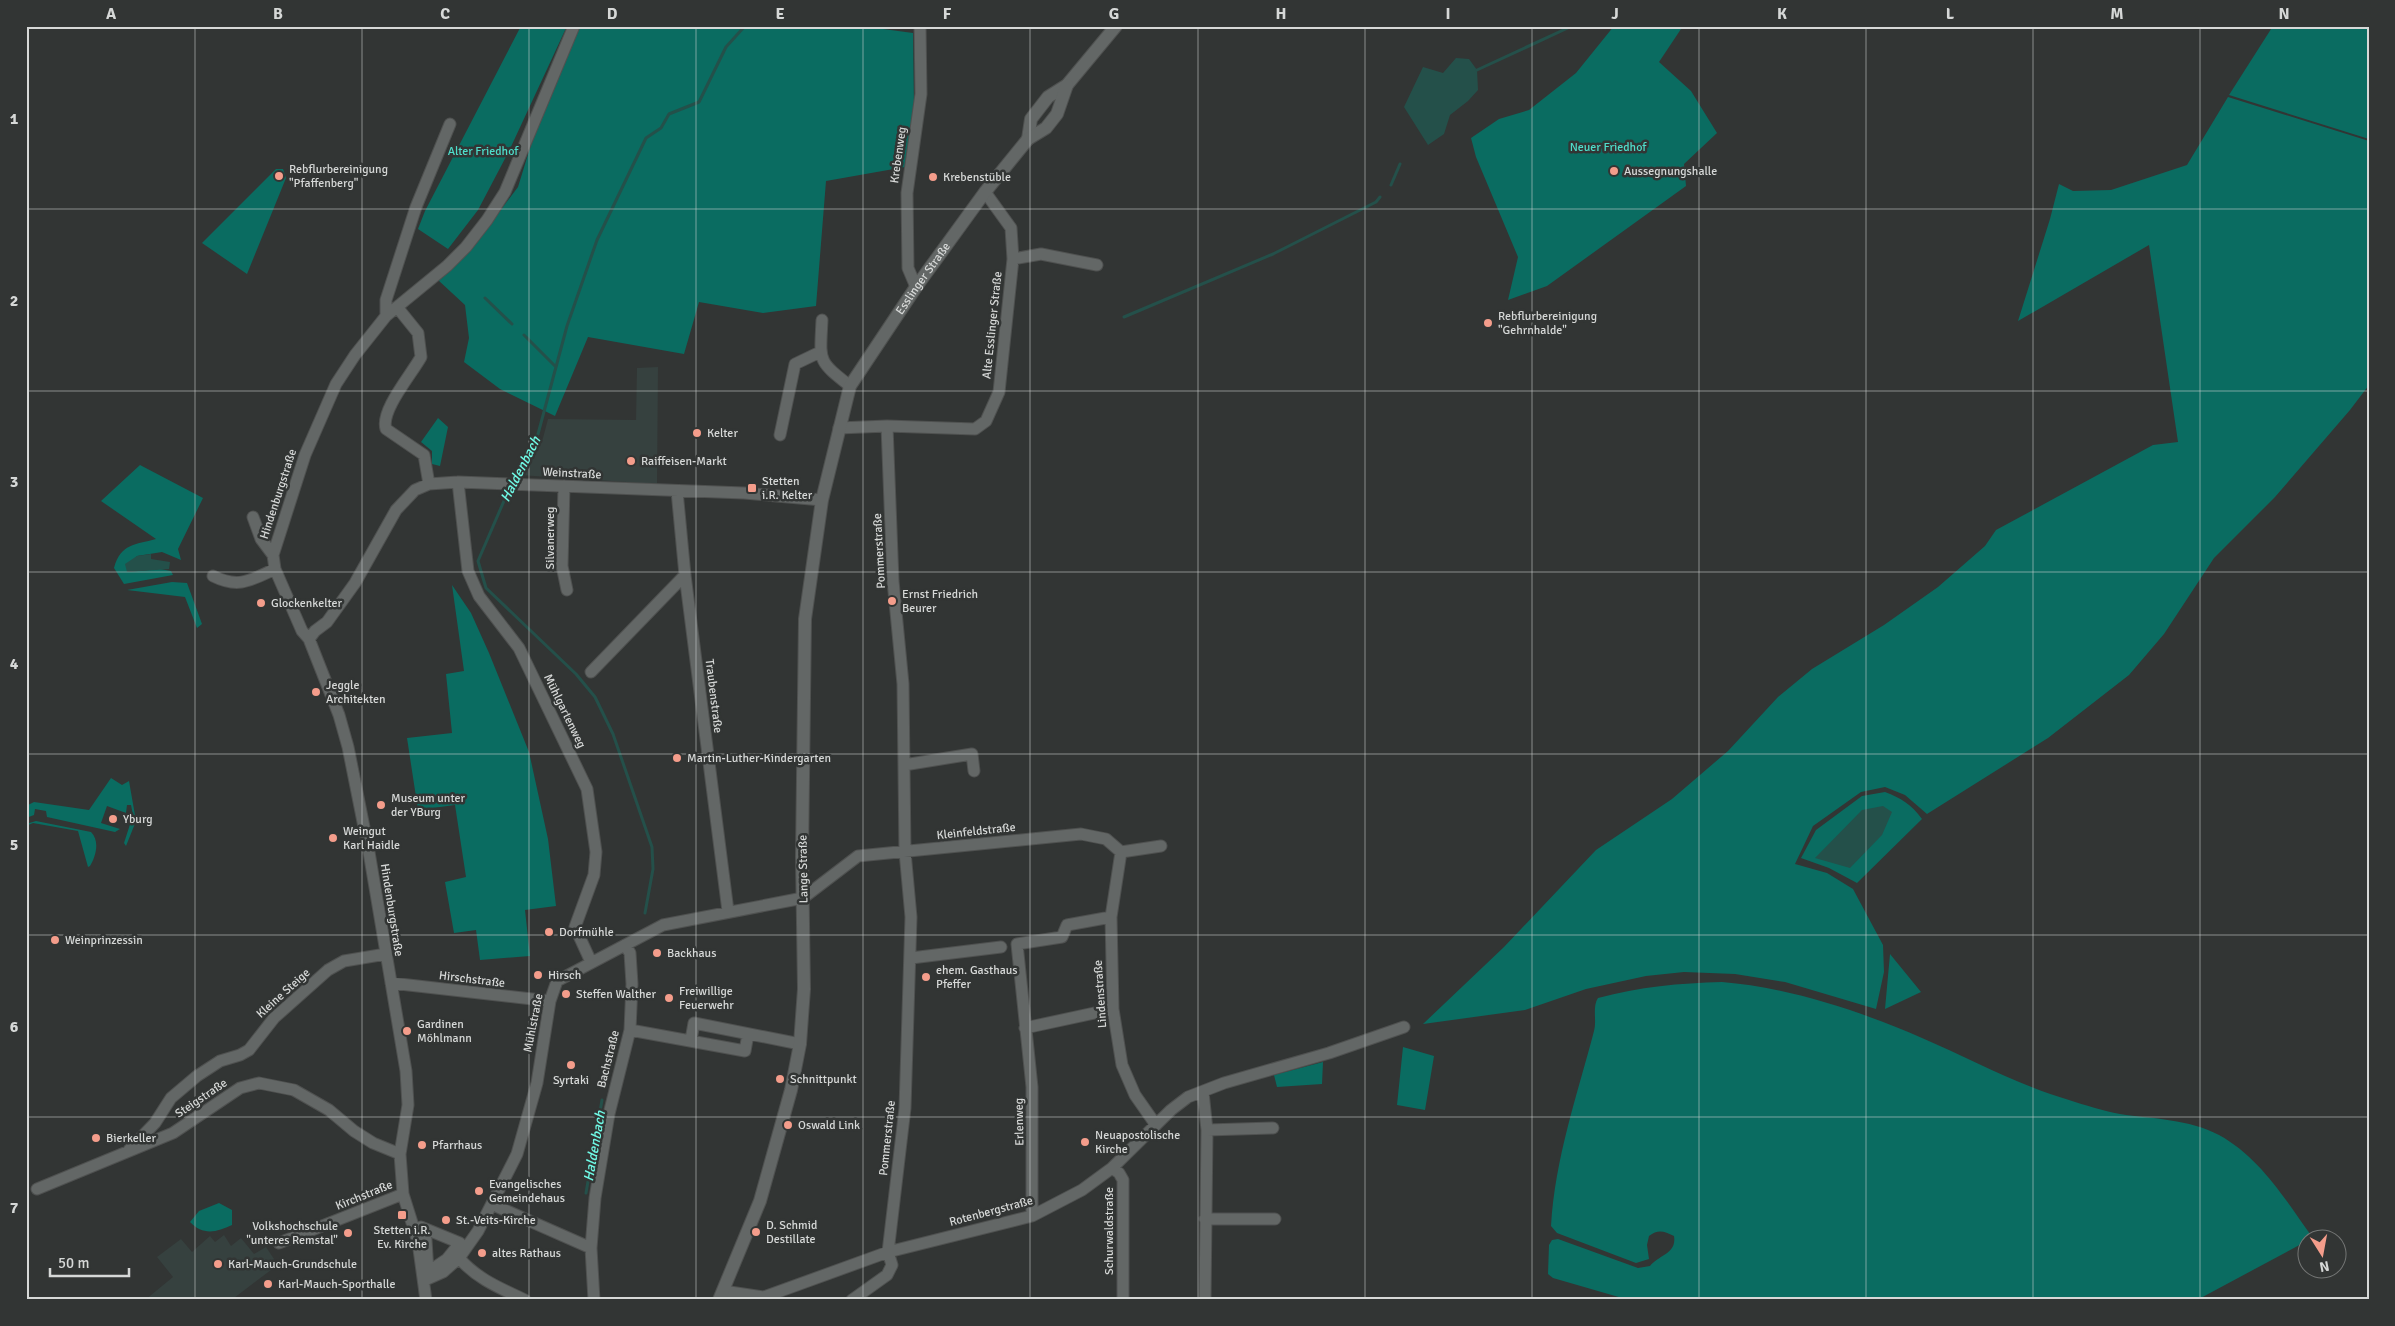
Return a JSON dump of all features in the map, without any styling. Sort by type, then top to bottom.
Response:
[{"type":"main road","name":"Esslinger Straße","points":[[1028,139],[1031,119],[1048,97],[1069,83],[1116,26]]},
{"type":"main road","name":"Esslinger Straße","points":[[839,428],[850,386],[916,287],[986,192],[1028,139],[1046,128],[1057,114],[1069,83]]},
{"type":"main road","name":"Lange Straße","points":[[721,1296],[760,1201],[791,1090],[800,1044],[804,989],[802,857],[805,619],[822,500],[839,428]]},
{"type":"street","name":"Hindenburgstraße","points":[[400,1154],[408,1105],[406,1071],[369,852],[348,747],[338,714],[309,639],[302,631],[275,569],[273,555],[305,456],[336,384],[355,355],[386,316],[466,247],[487,220],[504,192],[574,26]]},
{"type":"street","name":"Krebenweg","points":[[916,287],[908,268],[907,193],[922,94],[920,26]]},
{"type":"street","points":[[386,316],[386,300],[416,207],[450,124]]},
{"type":"street","name":"Alte Esslinger Straße","points":[[839,428],[887,426],[975,429],[986,421],[999,392],[1013,260],[1011,228],[986,192]]},
{"type":"street","name":"Alte Esslinger Straße","points":[[1013,260],[1041,254],[1097,265]]},
{"type":"street","points":[[309,639],[314,631],[327,622],[354,583],[396,510],[415,490],[428,484],[424,455],[386,429],[384,424],[388,408],[421,358],[418,333],[396,307]]},
{"type":"street","points":[[822,320],[820,352],[825,366],[850,386]]},
{"type":"street","points":[[780,435],[795,364],[820,352]]},
{"type":"street","name":"Pommerstraße","points":[[852,1300],[887,1275],[892,1265],[888,1252],[905,1108],[911,917],[905,852],[903,684],[893,581],[887,426]]},
{"type":"street","name":"Weinstraße","points":[[428,484],[458,482],[676,492],[744,493],[822,500]]},
{"type":"street","name":"Mühlgartenweg","points":[[458,482],[468,571],[479,596],[519,648],[587,789],[596,852],[594,875],[576,927],[591,962]]},
{"type":"street","name":"Silvanerweg","points":[[564,486],[562,566],[566,590]]},
{"type":"street","name":"Traubenstraße","points":[[676,492],[728,911]]},
{"type":"street","points":[[253,517],[261,539],[273,555]]},
{"type":"street","points":[[213,576],[225,582],[242,584],[275,569]]},
{"type":"street","points":[[591,672],[685,575]]},
{"type":"street","points":[[904,765],[972,754],[974,771]]},
{"type":"street","name":"Kleinfeldstraße","points":[[803,898],[858,856],[1081,834],[1106,839],[1121,852]]},
{"type":"street","points":[[1121,852],[1161,846]]},
{"type":"street","name":"Lindenstraße","points":[[1121,852],[1110,917],[1113,1009],[1122,1065],[1135,1095],[1156,1125]]},
{"type":"street","name":"Mühlstraße","points":[[425,1280],[443,1272],[459,1258],[495,1206],[517,1154],[524,1132],[537,1083],[550,1001],[557,981],[662,924],[803,898]]},
{"type":"street","name":"Erlenweg","points":[[1032,1216],[1032,1086],[1017,944],[1062,936],[1067,925],[1110,917]]},
{"type":"street","name":"Bachstraße","points":[[594,1300],[591,1248],[595,1198],[609,1114],[630,1030],[632,984],[630,953],[625,945]]},
{"type":"street","points":[[911,958],[1000,947]]},
{"type":"street","name":"Kleine Steige","points":[[126,1154],[155,1122],[171,1098],[197,1076],[220,1061],[249,1050],[274,1018],[328,970],[344,961],[386,954]]},
{"type":"street","name":"Hirschstraße","points":[[390,983],[550,1001]]},
{"type":"street","points":[[1025,1028],[1113,1009]]},
{"type":"street","points":[[691,1040],[694,1023],[800,1044]]},
{"type":"street","name":"Rotenbergstraße","points":[[721,1296],[764,1297],[888,1252],[1032,1216],[1082,1190],[1112,1168],[1182,1101],[1224,1083],[1330,1053],[1404,1028]]},
{"type":"street","points":[[630,1030],[745,1051],[748,1034]]},
{"type":"street","name":"Steigstraße","points":[[38,1189],[173,1134],[240,1088],[259,1083],[294,1090],[329,1110],[354,1131],[374,1143],[400,1154]]},
{"type":"street","points":[[1203,1092],[1207,1130],[1204,1219],[1205,1300]]},
{"type":"street","points":[[1207,1130],[1273,1128]]},
{"type":"street","name":"Kirchstraße","points":[[400,1154],[403,1194],[418,1242],[425,1280],[426,1300]]},
{"type":"street","name":"Schurwaldstraße","points":[[1112,1168],[1119,1173],[1123,1180],[1124,1190],[1122,1218],[1123,1300]]},
{"type":"street","name":"Kirchstraße","points":[[279,1243],[403,1194]]},
{"type":"street","points":[[495,1206],[591,1248]]},
{"type":"street","points":[[1204,1219],[1275,1219]]},
{"type":"street","points":[[459,1258],[470,1270],[488,1283],[525,1300]]},
{"type":"shaded area","points":[[1456,58],[1469,59],[1477,70],[1478,90],[1468,101],[1450,115],[1444,134],[1428,145],[1404,107],[1423,67],[1443,73]]},
{"type":"shaded area","points":[[658,367],[657,484],[519,475],[543,438],[548,419],[636,420],[637,368]]},
{"type":"shaded area","points":[[151,554],[151,559],[170,562],[169,569],[127,572],[125,564],[137,556]]},
{"type":"shaded area","points":[[1883,806],[1892,812],[1882,835],[1850,868],[1815,858],[1862,810]]},
{"type":"shaded area","name":"Karl-Mauch-Grundschule","points":[[224,1235],[231,1246],[241,1238],[254,1254],[266,1247],[274,1259],[271,1270],[234,1298],[235,1300],[145,1300],[173,1277],[157,1257],[181,1239],[192,1252],[210,1236],[215,1242]]},
{"type":"green space","name":"Alter Friedhof","points":[[521,26],[567,26],[509,151],[478,210],[448,249],[418,229],[425,211]]},
{"type":"green space","points":[[579,26],[861,26],[913,33],[914,108],[905,167],[826,181],[816,306],[763,313],[699,302],[684,354],[588,337],[555,416],[500,389],[464,362],[469,338],[465,305],[438,280],[475,244],[518,187],[538,122]]},
{"type":"green space","name":"Neuer Friedhof","points":[[1614,26],[1683,26],[1659,62],[1691,91],[1717,133],[1684,164],[1686,186],[1547,286],[1508,300],[1518,257],[1476,157],[1471,138],[1499,119],[1529,110],[1576,73]]},
{"type":"green space","points":[[2273,26],[2369,26],[2369,139],[2229,95]]},
{"type":"green space","points":[[2228,97],[2369,141],[2369,385],[2350,410],[2275,497],[2214,558],[2164,634],[2129,675],[2048,738],[1927,814],[1905,795],[1885,787],[1861,792],[1813,826],[1795,864],[1827,873],[1853,889],[1883,945],[1884,972],[1876,1009],[1785,982],[1735,974],[1684,972],[1646,976],[1586,989],[1525,1010],[1423,1024],[1504,947],[1596,850],[1672,799],[1728,751],[1778,697],[1812,669],[1884,625],[1938,587],[1985,546],[1996,530],[2153,445],[2178,442],[2149,245],[2018,321],[2059,184],[2073,191],[2111,190],[2187,165]]},
{"type":"green space","points":[[276,169],[283,169],[286,178],[247,274],[202,243]]},
{"type":"green space","points":[[438,418],[448,427],[440,466],[432,464],[432,451],[421,442]]},
{"type":"green space","points":[[140,465],[203,498],[178,549],[181,560],[162,552],[137,556],[127,572],[160,569],[171,571],[173,575],[124,584],[114,568],[121,554],[130,546],[156,539],[101,501]]},
{"type":"green space","points":[[172,582],[187,583],[202,624],[197,628],[185,597],[127,590]]},
{"type":"green space","points":[[452,585],[471,613],[529,752],[548,839],[556,906],[525,910],[530,956],[480,960],[476,930],[454,933],[445,882],[466,877],[455,805],[418,810],[407,738],[452,733],[446,674],[464,671]]},
{"type":"green space","points":[[111,778],[122,785],[129,781],[136,821],[126,846],[124,843],[133,815],[131,805],[127,805],[126,813],[107,806],[101,823],[120,829],[115,832],[47,817],[46,811],[35,809],[34,815],[26,818],[26,806],[34,802],[89,810]]},
{"type":"green space","points":[[1885,792],[1905,802],[1922,819],[1857,883],[1829,868],[1801,858],[1816,830],[1862,796]]},
{"type":"green space","points":[[36,821],[91,832],[94,836],[96,849],[90,866],[88,867],[78,831],[33,823],[26,826],[26,824]]},
{"type":"green space","points":[[1890,954],[1921,992],[1885,1009]]},
{"type":"green space","points":[[1722,982],[1747,985],[1824,1002],[1899,1028],[2050,1094],[2120,1114],[2183,1123],[2207,1130],[2219,1135],[2248,1156],[2272,1181],[2306,1228],[2298,1228],[2298,1246],[2197,1300],[1629,1300],[1553,1278],[1548,1274],[1549,1245],[1552,1240],[1558,1239],[1638,1268],[1650,1266],[1673,1247],[1674,1236],[1661,1232],[1652,1234],[1649,1236],[1647,1245],[1649,1259],[1636,1263],[1557,1233],[1551,1226],[1557,1176],[1574,1103],[1594,1031],[1595,1005],[1598,998],[1660,986]]},
{"type":"green space","points":[[1403,1047],[1434,1056],[1425,1110],[1397,1105]]},
{"type":"green space","points":[[1323,1062],[1322,1084],[1277,1087],[1274,1075]]},
{"type":"green space","points":[[219,1203],[232,1210],[232,1225],[216,1231],[205,1231],[190,1222],[199,1211]]},
{"type":"waterway","name":"Haldenbach","points":[[512,481],[538,434],[567,326],[597,240],[646,138],[661,128],[669,114],[699,102],[726,47],[745,26]]},
{"type":"waterway","points":[[1477,70],[1572,26]]},
{"type":"waterway","points":[[1391,185],[1400,164]]},
{"type":"waterway","points":[[1124,317],[1273,254],[1376,202],[1380,197]]},
{"type":"waterway","points":[[485,298],[512,324]]},
{"type":"waterway","points":[[524,335],[556,367]]},
{"type":"waterway","name":"Haldenbach","points":[[510,487],[478,561],[486,588],[576,674],[595,697],[613,734],[652,847],[653,869],[645,913]]},
{"type":"waterway","name":"Haldenbach","points":[[606,1083],[611,1051]]},
{"type":"waterway","name":"Haldenbach","points":[[586,1193],[602,1100]]},
{"type":"place","name":"Aussegnungshalle","points":[[1614,171]]},
{"type":"place","name":"Rebflurbereinigung \"Pfaffenberg\"","points":[[279,176]]},
{"type":"place","name":"Krebenstüble","points":[[933,177]]},
{"type":"place","name":"Rebflurbereinigung \"Gehrnhalde\"","points":[[1488,323]]},
{"type":"place","name":"Kelter","points":[[697,433]]},
{"type":"place","name":"Raiffeisen-Markt","points":[[631,461]]},
{"type":"place","name":"Stetten i.R. Kelter","points":[[752,488]]},
{"type":"place","name":"Ernst Friedrich Beurer","points":[[892,601]]},
{"type":"place","name":"Glockenkelter","points":[[261,603]]},
{"type":"place","name":"Jeggle Architekten","points":[[316,692]]},
{"type":"place","name":"Martin-Luther-Kindergarten","points":[[677,758]]},
{"type":"place","name":"Museum unter der YBurg","points":[[381,805]]},
{"type":"place","name":"Yburg","points":[[113,819]]},
{"type":"place","name":"Weingut Karl Haidle","points":[[333,838]]},
{"type":"place","name":"Dorfmühle","points":[[549,932]]},
{"type":"place","name":"Weinprinzessin","points":[[55,940]]},
{"type":"place","name":"Backhaus","points":[[657,953]]},
{"type":"place","name":"Hirsch","points":[[538,975]]},
{"type":"place","name":"ehem. Gasthaus Pfeffer","points":[[926,977]]},
{"type":"place","name":"Steffen Walther","points":[[566,994]]},
{"type":"place","name":"Freiwillige Feuerwehr","points":[[669,998]]},
{"type":"place","name":"Gardinen Möhlmann","points":[[407,1031]]},
{"type":"place","name":"Syrtaki","points":[[571,1065]]},
{"type":"place","name":"Schnittpunkt","points":[[780,1079]]},
{"type":"place","name":"Oswald Link","points":[[788,1125]]},
{"type":"place","name":"Bierkeller","points":[[96,1138]]},
{"type":"place","name":"Neuapostolische Kirche","points":[[1085,1142]]},
{"type":"place","name":"Pfarrhaus","points":[[422,1145]]},
{"type":"place","name":"Evangelisches Gemeindehaus","points":[[479,1191]]},
{"type":"place","name":"Stetten i.R. Ev. Kirche","points":[[402,1215]]},
{"type":"place","name":"St.-Veits-Kirche","points":[[446,1220]]},
{"type":"place","name":"D. Schmid Destillate","points":[[756,1232]]},
{"type":"place","name":"Volkshochschule \"unteres Remstal\"","points":[[348,1233]]},
{"type":"place","name":"altes Rathaus","points":[[482,1253]]},
{"type":"place","name":"Karl-Mauch-Grundschule","points":[[218,1264]]},
{"type":"place","name":"Karl-Mauch-Sporthalle","points":[[268,1284]]}]
